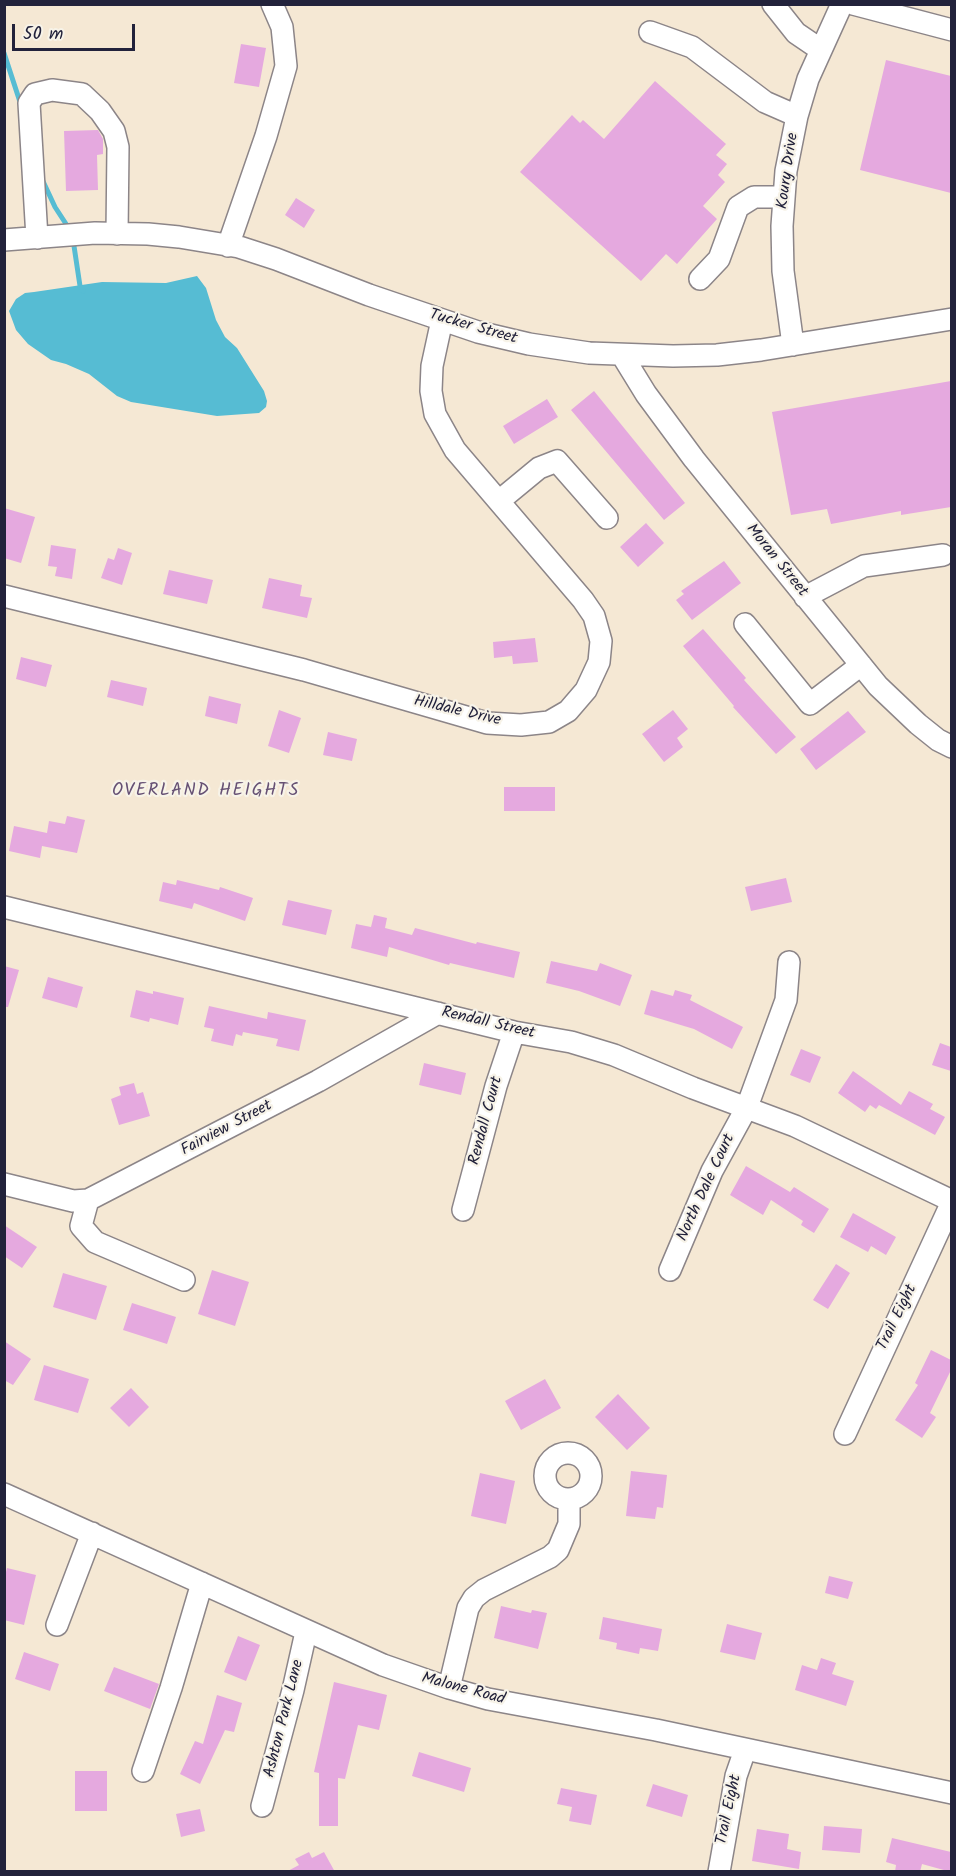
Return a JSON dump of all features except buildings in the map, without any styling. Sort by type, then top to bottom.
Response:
[{"type":"street","points":[[228,246],[266,136],[286,66],[282,27],[272,4]]},
{"type":"street","points":[[773,4],[796,33],[821,50]]},
{"type":"street","name":"Koury Drive","points":[[793,345],[783,271],[782,226],[786,171],[797,116],[808,79],[842,4]]},
{"type":"street","points":[[853,4],[951,30]]},
{"type":"street","points":[[650,32],[692,47],[765,102],[797,116]]},
{"type":"street","points":[[37,238],[29,102],[35,94],[52,90],[82,94],[100,111],[114,131],[118,147],[117,234]]},
{"type":"street","points":[[700,279],[718,260],[738,207],[754,197],[784,197]]},
{"type":"street","name":"Tucker Street","points":[[4,240],[117,234],[180,237],[228,246],[276,259],[369,295],[478,332],[529,344],[589,353],[717,355],[951,319]]},
{"type":"street","name":"Hilldale Drive","points":[[4,596],[304,670],[487,723],[521,725],[549,722],[568,711],[586,690],[599,662],[600,641],[594,616],[583,600],[455,450],[435,414],[431,391],[432,375],[442,320]]},
{"type":"street","name":"Moran Street","points":[[622,355],[646,394],[694,459],[861,665],[902,711],[938,740],[951,747]]},
{"type":"street","points":[[499,501],[539,468],[557,461],[607,518]]},
{"type":"street","points":[[805,597],[864,566],[943,555]]},
{"type":"street","points":[[745,624],[810,704],[861,665]]},
{"type":"street","name":"Rendall Street","points":[[4,907],[514,1032],[571,1042],[614,1055],[693,1088],[795,1126],[951,1202]]},
{"type":"street","name":"North Dale Court","points":[[670,1270],[712,1170],[747,1107],[786,1000],[789,962]]},
{"type":"street","name":"Fairview Street","points":[[87,1200],[318,1081],[438,1013]]},
{"type":"street","name":"Rendall Court","points":[[463,1210],[496,1086],[514,1032]]},
{"type":"street","points":[[4,1184],[73,1202],[87,1200],[81,1226],[95,1242],[184,1280]]},
{"type":"street","name":"Trail Eight","points":[[845,1434],[951,1202]]},
{"type":"street","name":"Malone Road","points":[[4,1494],[306,1632],[383,1665],[448,1688],[488,1699],[656,1730],[951,1793]]},
{"type":"street","points":[[448,1688],[468,1608],[474,1598],[484,1590],[550,1557],[558,1550],[569,1524],[569,1500]]},
{"type":"street","points":[[57,1625],[92,1533]]},
{"type":"street","points":[[143,1771],[171,1688],[202,1583]]},
{"type":"street","name":"Ashton Park Lane","points":[[262,1806],[291,1701],[306,1632]]},
{"type":"street","name":"Trail Eight","points":[[718,1872],[736,1776],[745,1750]]},
{"type":"water","points":[[197,276],[206,288],[216,320],[225,337],[237,348],[264,391],[266,407],[259,413],[217,416],[131,402],[117,396],[89,374],[51,360],[28,344],[16,330],[9,311],[16,299],[25,293],[102,282],[166,283]]},
{"type":"waterway","points":[[4,53],[21,105]]},
{"type":"waterway","points":[[41,177],[55,207],[68,227]]},
{"type":"waterway","points":[[74,246],[80,286],[83,291]]},
{"type":"district","name":"OVERLAND HEIGHTS","points":[[206,792]]}]
